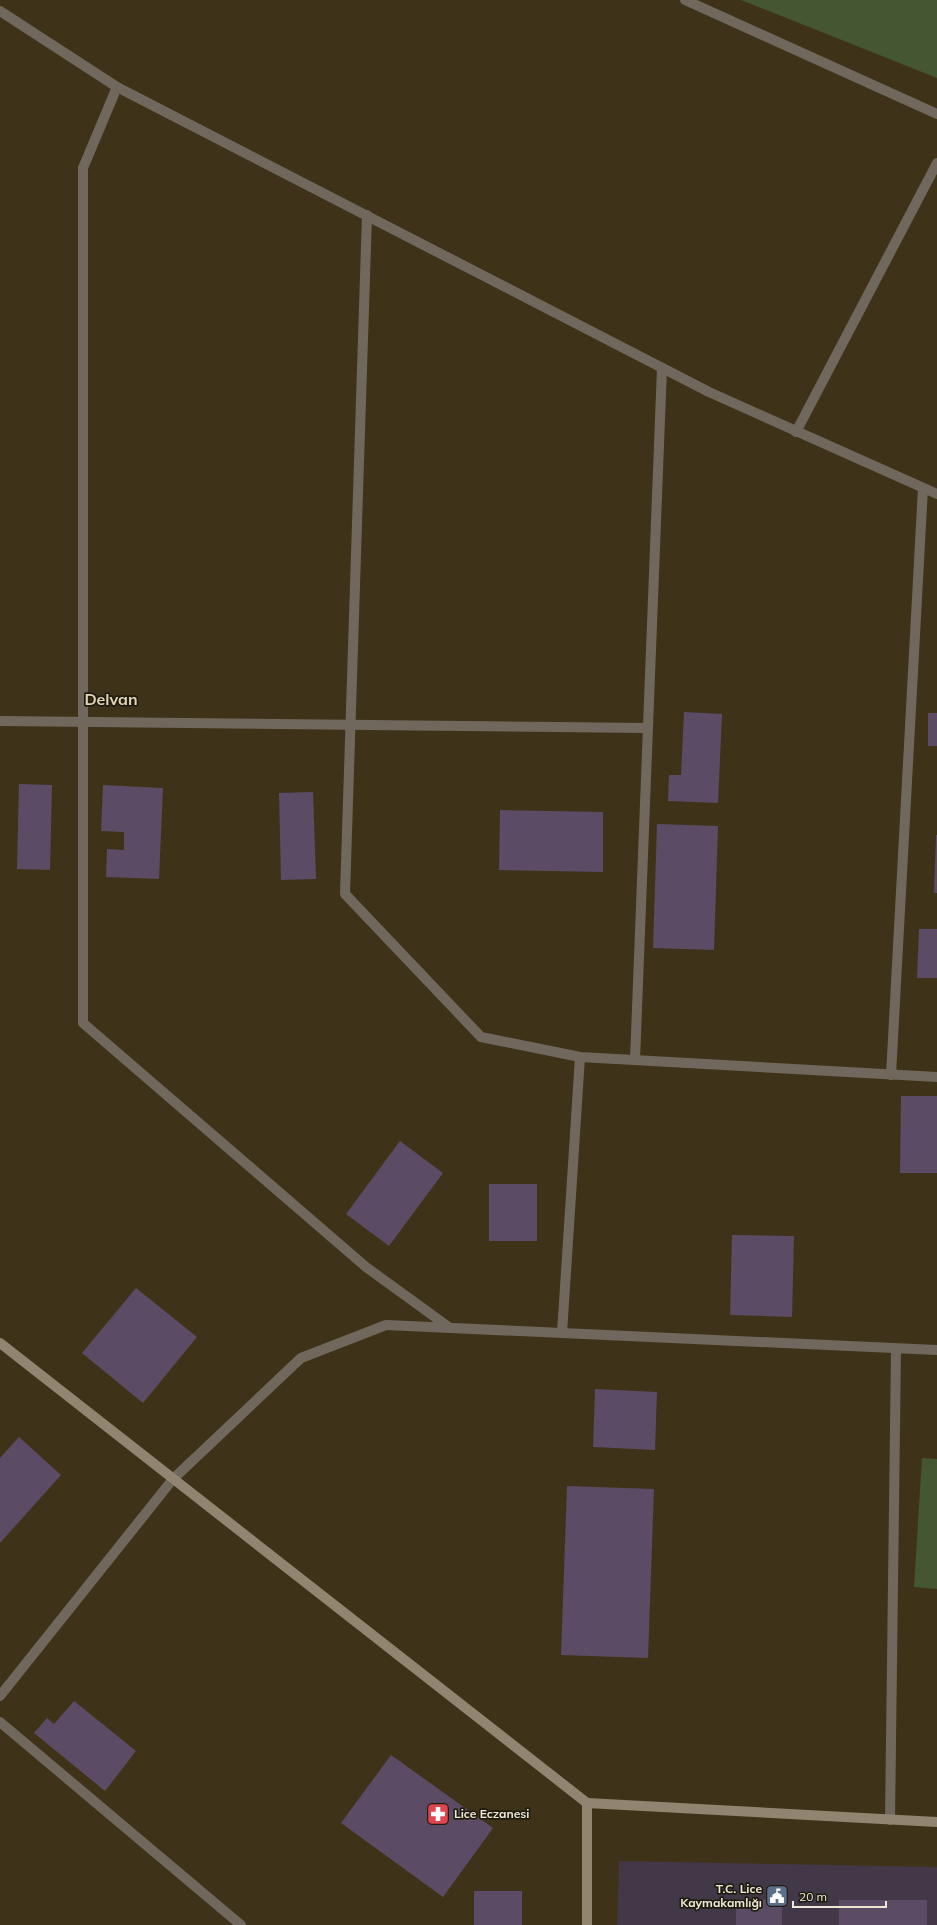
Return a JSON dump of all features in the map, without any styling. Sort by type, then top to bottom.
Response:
[{"type":"street","points":[[685,0],[937,114]]},
{"type":"street","points":[[0,11],[117,87],[662,368],[796,432],[937,494]]},
{"type":"street","points":[[117,87],[83,168],[83,1023],[366,1267],[450,1328]]},
{"type":"street","points":[[796,432],[937,163]]},
{"type":"street","points":[[367,215],[345,894],[481,1037],[580,1057],[937,1078]]},
{"type":"street","points":[[635,1060],[662,368]]},
{"type":"street","points":[[891,1075],[923,488]]},
{"type":"street","points":[[0,721],[648,728]]},
{"type":"street","points":[[562,1333],[580,1057]]},
{"type":"street","points":[[0,1696],[173,1479],[300,1358],[386,1325],[937,1350]]},
{"type":"street","points":[[0,1343],[587,1803],[937,1822]]},
{"type":"street","points":[[890,1820],[896,1349]]},
{"type":"street","points":[[0,1722],[241,1925]]},
{"type":"street","points":[[587,1803],[587,1925]]},
{"type":"shaded area","name":"T.C. Lice Kaymakamlığı","points":[[619,1861],[937,1867],[937,1925],[617,1925]]},
{"type":"green space","points":[[741,0],[937,0],[937,78]]},
{"type":"green space","points":[[922,1458],[937,1459],[937,1589],[914,1587]]},
{"type":"building","points":[[684,712],[722,714],[718,803],[668,801],[669,775],[681,775]]},
{"type":"building","points":[[928,713],[937,713],[937,746],[928,746]]},
{"type":"building","points":[[19,784],[52,785],[50,870],[17,869]]},
{"type":"building","points":[[103,785],[163,788],[159,879],[106,877],[107,849],[124,850],[124,832],[101,831]]},
{"type":"building","points":[[313,792],[316,879],[281,880],[279,793]]},
{"type":"building","points":[[500,810],[603,812],[603,872],[499,870]]},
{"type":"building","points":[[657,824],[718,826],[714,950],[653,948]]},
{"type":"building","points":[[936,835],[937,893],[934,893]]},
{"type":"building","points":[[919,929],[937,929],[937,978],[917,978]]},
{"type":"building","points":[[901,1096],[937,1096],[937,1173],[900,1173]]},
{"type":"building","points":[[400,1141],[443,1173],[389,1246],[346,1214]]},
{"type":"building","points":[[489,1184],[537,1184],[537,1241],[489,1241]]},
{"type":"building","points":[[732,1235],[794,1236],[792,1317],[730,1315]]},
{"type":"building","points":[[136,1288],[197,1337],[143,1403],[82,1353]]},
{"type":"building","points":[[595,1389],[657,1392],[655,1450],[593,1447]]},
{"type":"building","points":[[19,1437],[61,1475],[0,1543],[0,1458]]},
{"type":"building","points":[[567,1486],[654,1489],[648,1658],[561,1655]]},
{"type":"building","points":[[74,1701],[136,1751],[105,1791],[34,1733],[47,1718],[54,1724]]},
{"type":"building","points":[[391,1755],[493,1828],[443,1897],[341,1823]]},
{"type":"building","points":[[474,1891],[522,1891],[522,1925],[474,1925]]},
{"type":"building","name":"T.C. Lice Kaymakamlığı","points":[[736,1899],[782,1900],[782,1925],[736,1925]]},
{"type":"building","points":[[839,1900],[927,1900],[927,1925],[839,1925]]},
{"type":"place","name":"Lice Eczanesi","points":[[438,1814]]},
{"type":"place","name":"T.C. Lice Kaymakamlığı","points":[[777,1896]]},
{"type":"district","name":"Delvan","points":[[111,699]]}]
